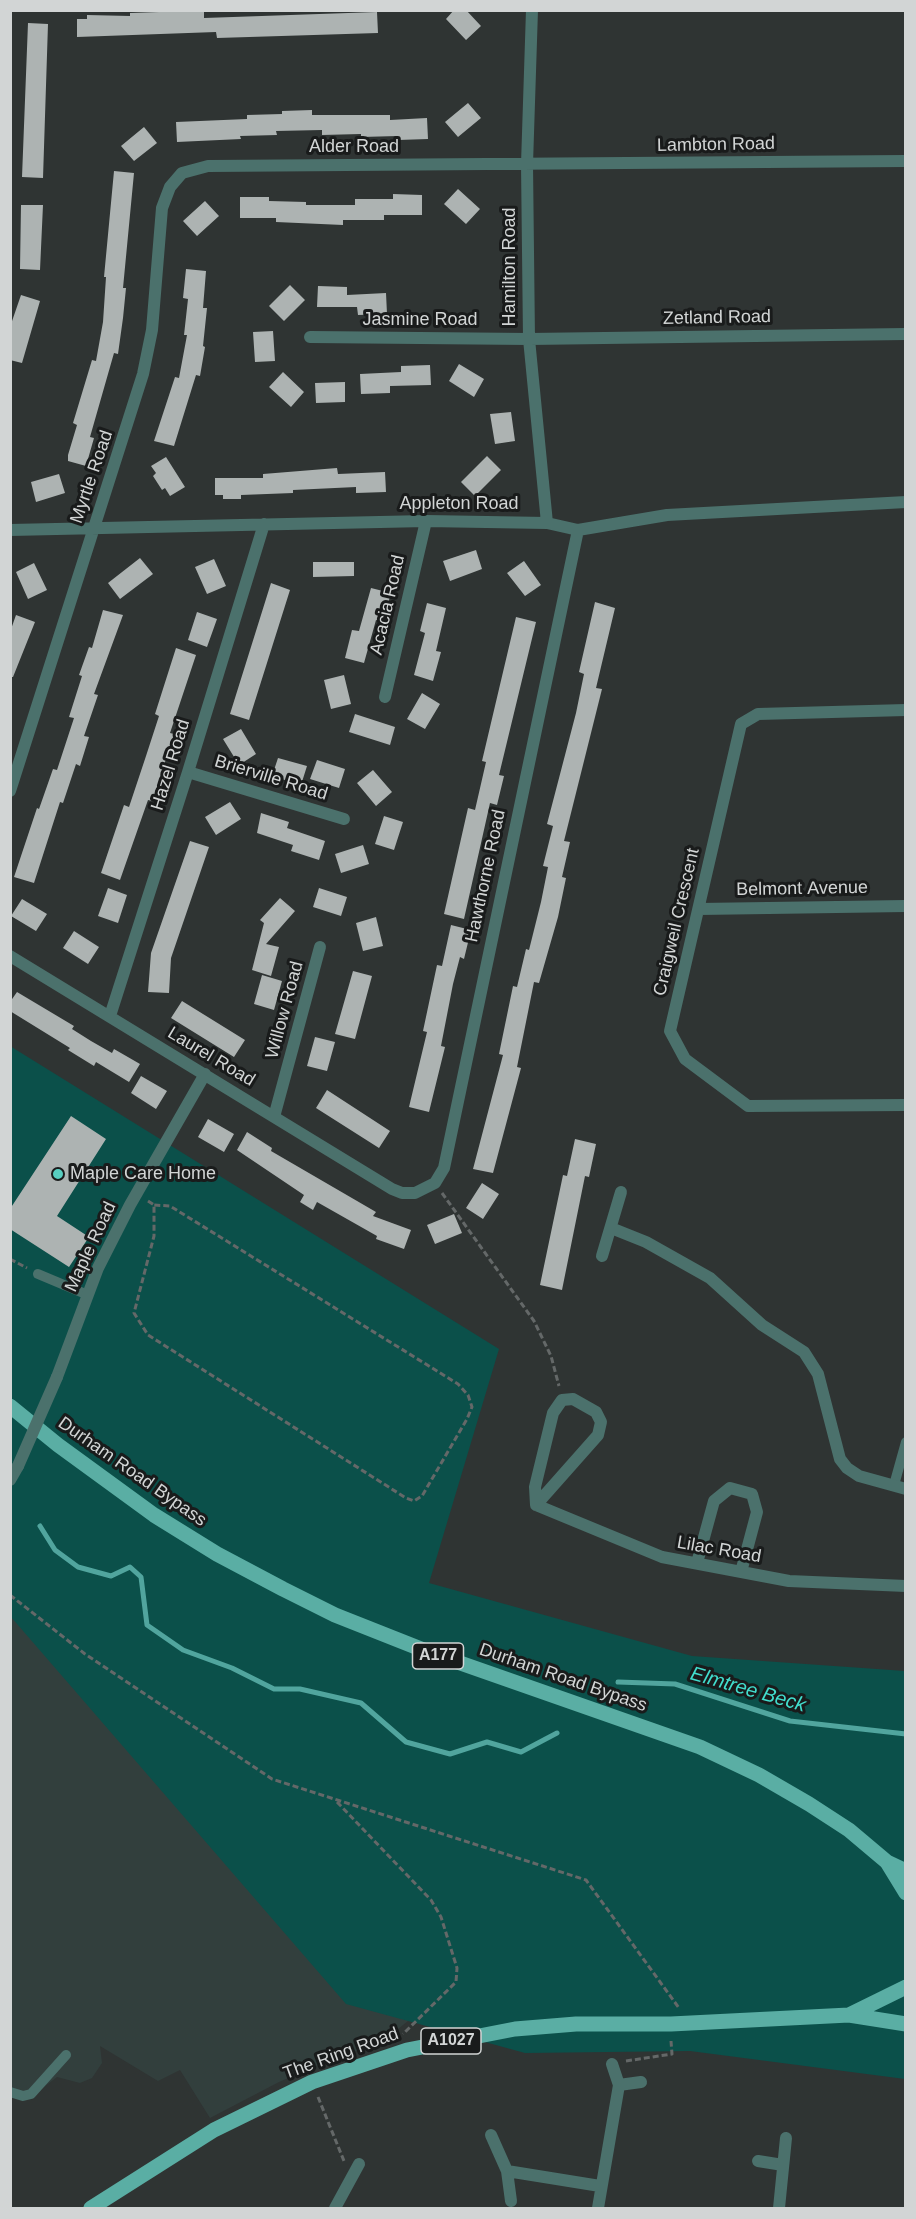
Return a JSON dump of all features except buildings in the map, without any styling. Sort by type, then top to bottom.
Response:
[{"type":"main road","name":"Durham Road Bypass","points":[[10,1406],[75,1458],[154,1515],[217,1554],[335,1615],[426,1651],[700,1747],[759,1775],[849,1830],[886,1862],[906,1893]]},
{"type":"main road","name":"Durham Road Bypass","points":[[886,1862],[906,1871]]},
{"type":"main road","name":"The Ring Road","points":[[849,2015],[906,1987]]},
{"type":"main road","name":"The Ring Road","points":[[92,2208],[214,2130],[312,2082],[407,2049],[515,2029],[576,2024],[671,2024],[849,2015],[906,2024]]},
{"type":"street","name":"Hamilton Road","points":[[532,10],[527,164],[529,339],[547,523]]},
{"type":"street","name":"Lambton Road","points":[[527,164],[906,161]]},
{"type":"street","name":"Alder Road","points":[[182,173],[208,166],[527,164]]},
{"type":"street","name":"Myrtle Road","points":[[10,790],[143,374],[152,330],[162,208],[170,187],[182,173]]},
{"type":"street","name":"Zetland Road","points":[[529,339],[906,334]]},
{"type":"street","name":"Jasmine Road","points":[[310,337],[529,339]]},
{"type":"street","name":"Appleton Road","points":[[10,530],[426,521],[547,523],[578,530],[667,515],[906,502]]},
{"type":"street","name":"Acacia Road","points":[[385,697],[426,521]]},
{"type":"street","name":"Hazel Road","points":[[110,1016],[264,524]]},
{"type":"street","name":"Hawthorne Road","points":[[435,1183],[444,1168],[578,530]]},
{"type":"street","name":"Craigweil Crescent","points":[[906,710],[758,714],[741,724],[670,1031],[685,1059],[748,1106],[906,1105]]},
{"type":"street","name":"Brierville Road","points":[[188,772],[344,819]]},
{"type":"street","name":"Belmont Avenue","points":[[699,909],[906,906]]},
{"type":"street","name":"Willow Road","points":[[274,1117],[320,947]]},
{"type":"street","name":"Laurel Road","points":[[10,956],[392,1189],[402,1193],[415,1193],[435,1183]]},
{"type":"street","name":"Maple Road","points":[[10,1480],[57,1377],[98,1268],[136,1194],[205,1074]]},
{"type":"street","points":[[602,1256],[621,1192]]},
{"type":"street","points":[[611,1228],[646,1242],[710,1278],[762,1325],[804,1352],[818,1374],[840,1458],[847,1468],[860,1476],[900,1487]]},
{"type":"street","points":[[573,1399],[596,1412],[601,1422],[598,1435],[536,1505],[535,1487],[553,1413],[562,1400],[573,1399]]},
{"type":"street","points":[[697,1563],[714,1501],[730,1488],[752,1494],[757,1512],[741,1572]]},
{"type":"street","name":"Lilac Road","points":[[536,1505],[662,1557],[789,1581],[906,1586]]},
{"type":"street","points":[[598,2208],[619,2085],[612,2064]]},
{"type":"street","points":[[619,2085],[641,2082]]},
{"type":"street","points":[[491,2135],[507,2171],[511,2201]]},
{"type":"street","points":[[779,2208],[786,2138]]},
{"type":"street","points":[[758,2162],[783,2165]]},
{"type":"street","points":[[335,2208],[359,2163]]},
{"type":"street","points":[[507,2171],[600,2186]]},
{"type":"lane","points":[[38,1274],[88,1295]]},
{"type":"lane","points":[[900,1487],[906,1442]]},
{"type":"lane","points":[[10,2092],[23,2096],[31,2094],[66,2055]]},
{"type":"path","points":[[435,1183],[534,1321],[550,1356],[562,1400]]},
{"type":"path","points":[[136,1194],[154,1205],[170,1206],[458,1384],[468,1395],[472,1407],[422,1496],[414,1501],[406,1498],[148,1335],[134,1314],[154,1236],[154,1205]]},
{"type":"path","points":[[10,1259],[38,1274]]},
{"type":"path","points":[[10,1595],[85,1654],[272,1779],[586,1880],[681,2010],[670,2011],[672,2054],[612,2064]]},
{"type":"path","points":[[336,1801],[431,1900],[441,1917],[458,1968],[456,1982],[403,2034],[407,2049]]},
{"type":"path","points":[[312,2082],[351,2178]]},
{"type":"shaded area","points":[[10,1046],[499,1349],[429,1583],[692,1656],[905,1671],[905,2079],[690,2051],[525,2053],[346,2004],[11,1617]]},
{"type":"shaded area","points":[[10,1589],[447,1989],[381,2043],[332,2059],[279,2082],[210,2118],[180,2070],[158,2081],[100,2046],[102,2063],[92,2078],[80,2083],[57,2077],[40,2090],[11,2094]]},
{"type":"waterway","name":"Elmtree Beck","points":[[40,1526],[55,1550],[78,1567],[111,1576],[130,1567],[141,1577],[147,1625],[183,1650],[232,1668],[274,1689],[300,1689],[361,1703],[406,1742],[450,1754],[487,1742],[521,1752],[557,1733]]},
{"type":"waterway","name":"Elmtree Beck","points":[[618,1682],[675,1684],[790,1721],[906,1734]]},
{"type":"place","name":"Maple Care Home","points":[[58,1174]]}]
